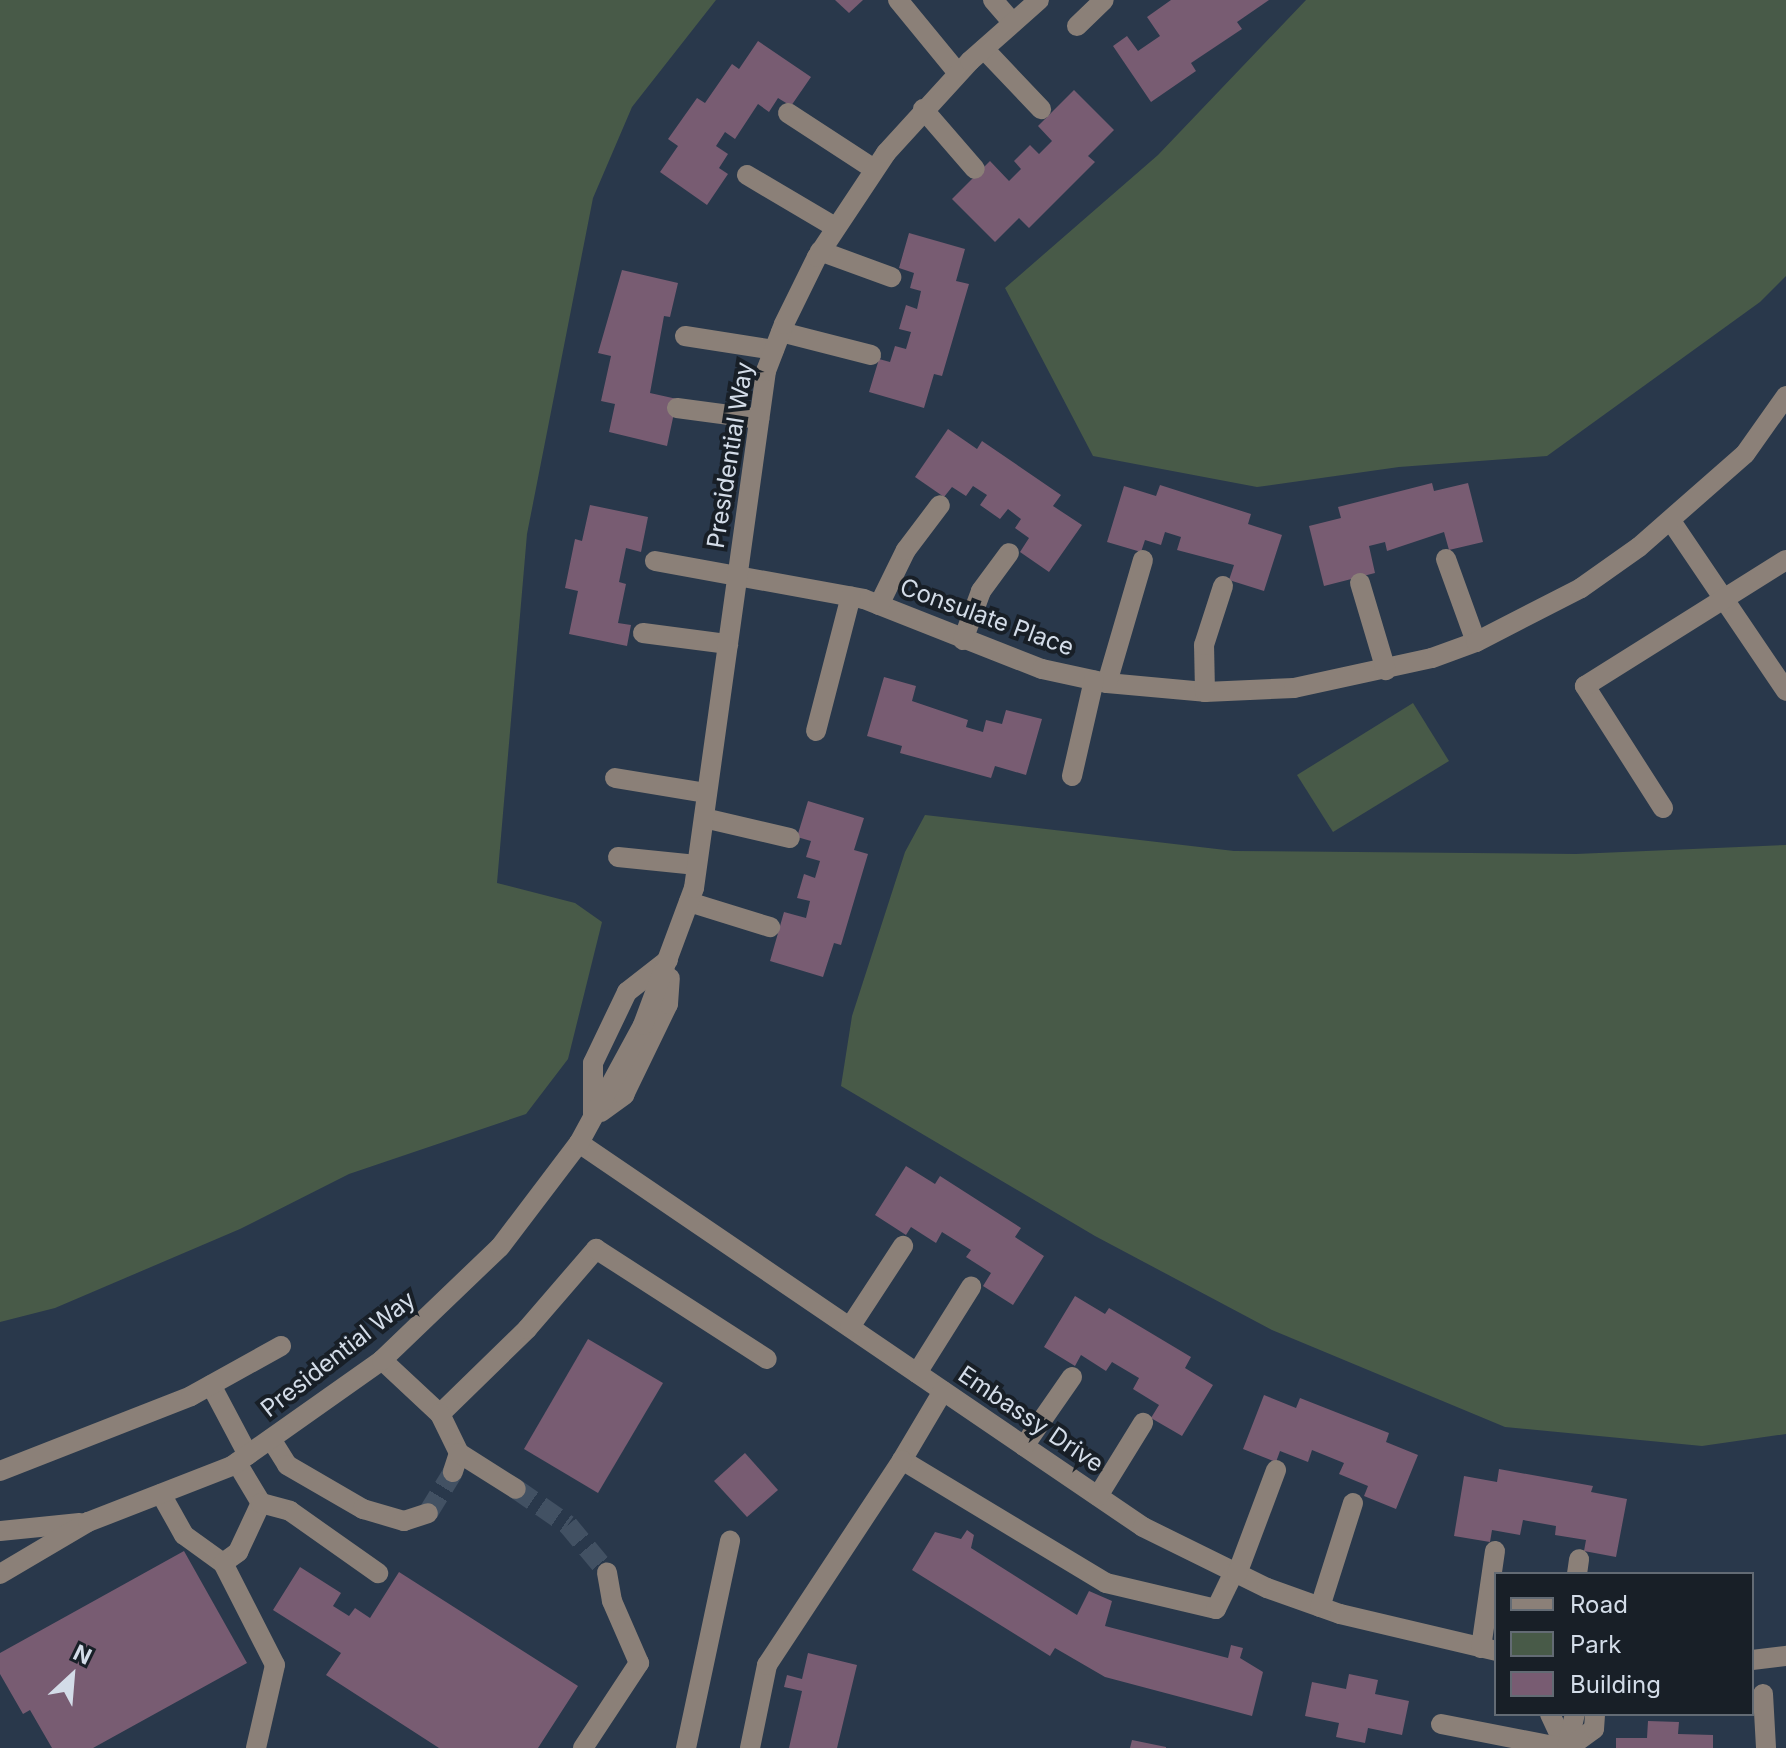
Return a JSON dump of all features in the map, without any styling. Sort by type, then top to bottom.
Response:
[{"type":"street","points":[[898,0],[958,73]]},
{"type":"street","points":[[993,0],[1013,23]]},
{"type":"street","name":"Presidential Way","points":[[0,1574],[88,1522],[242,1459],[382,1360],[500,1247],[579,1143],[593,1117],[624,1095],[668,1004],[671,958],[697,865],[759,419],[777,341],[820,251],[874,169],[923,109],[958,73],[1039,0]]},
{"type":"street","points":[[1077,26],[1104,0]]},
{"type":"street","points":[[984,49],[1041,109]]},
{"type":"street","points":[[923,109],[975,169]]},
{"type":"street","points":[[788,113],[874,169]]},
{"type":"street","points":[[747,175],[835,227]]},
{"type":"street","points":[[820,251],[891,277]]},
{"type":"street","points":[[685,336],[777,341],[871,355]]},
{"type":"street","name":"Consulate Place","points":[[655,561],[851,596],[1042,669],[1100,682],[1205,692],[1294,688],[1386,670],[1476,642],[1581,588],[1671,521],[1745,454],[1786,396]]},
{"type":"street","points":[[677,408],[759,419]]},
{"type":"street","points":[[879,605],[906,550],[940,505]]},
{"type":"street","points":[[1671,521],[1786,691]]},
{"type":"street","points":[[963,640],[981,591],[1009,553]]},
{"type":"street","points":[[1446,559],[1476,642]]},
{"type":"street","points":[[1072,776],[1100,682],[1143,560]]},
{"type":"street","points":[[1663,808],[1585,686],[1786,560]]},
{"type":"street","points":[[1360,583],[1386,670]]},
{"type":"street","points":[[1205,692],[1204,645],[1223,586]]},
{"type":"street","points":[[816,731],[851,596]]},
{"type":"street","points":[[643,633],[728,644]]},
{"type":"street","points":[[615,778],[707,793]]},
{"type":"street","points":[[704,818],[790,838]]},
{"type":"street","points":[[618,857],[697,865]]},
{"type":"street","points":[[689,902],[770,927]]},
{"type":"street","name":"Presidential Way","points":[[593,1117],[593,1063],[627,992],[671,958]]},
{"type":"street","name":"Embassy Drive","points":[[579,1143],[1143,1527],[1236,1573],[1320,1607],[1488,1650]]},
{"type":"street","points":[[850,1327],[903,1246]]},
{"type":"street","points":[[440,1414],[527,1329],[596,1249],[767,1359]]},
{"type":"street","points":[[917,1373],[971,1287]]},
{"type":"street","points":[[0,1471],[211,1385],[281,1346]]},
{"type":"street","points":[[382,1360],[440,1414],[456,1463],[516,1489]]},
{"type":"street","points":[[1024,1446],[1072,1377]]},
{"type":"street","points":[[211,1385],[261,1503],[238,1552],[223,1563]]},
{"type":"street","points":[[750,1748],[767,1665],[902,1460],[943,1391]]},
{"type":"street","points":[[1098,1496],[1143,1423]]},
{"type":"street","points":[[271,1439],[287,1465],[363,1509],[404,1521],[428,1513]]},
{"type":"street","points":[[902,1460],[1106,1583],[1216,1609],[1236,1573],[1276,1470]]},
{"type":"street","points":[[161,1494],[184,1535],[223,1563],[275,1665],[256,1748]]},
{"type":"street","points":[[261,1503],[290,1511],[378,1573]]},
{"type":"street","points":[[1320,1607],[1353,1503]]},
{"type":"street","name":"Presidential Way","points":[[0,1531],[88,1522]]},
{"type":"street","points":[[686,1748],[730,1541]]},
{"type":"street","points":[[1488,1650],[1495,1551]]},
{"type":"street","points":[[583,1748],[639,1663],[612,1601],[607,1572]]},
{"type":"street","points":[[1754,1660],[1786,1656]]},
{"type":"street","points":[[1763,1694],[1766,1748]]},
{"type":"street","points":[[1551,1716],[1566,1748]]},
{"type":"street","points":[[1566,1748],[1574,1716]]},
{"type":"street","points":[[1441,1724],[1566,1748],[1594,1729],[1595,1716]]},
{"type":"green space","points":[[0,0],[716,0],[632,107],[593,198],[527,534],[497,883],[575,903],[602,922],[568,1059],[526,1114],[349,1174],[240,1229],[55,1308],[0,1322]]},
{"type":"green space","points":[[1306,0],[1786,0],[1786,276],[1760,302],[1547,456],[1399,467],[1257,487],[1093,456],[1005,288],[1158,155]]},
{"type":"green space","points":[[1413,703],[1449,761],[1333,832],[1297,775]]},
{"type":"green space","points":[[925,815],[1234,851],[1576,854],[1786,845],[1786,1434],[1702,1446],[1505,1427],[1272,1330],[1095,1236],[841,1086],[852,1016],[905,852]]},
{"type":"building","points":[[835,0],[863,0],[849,13]]},
{"type":"building","points":[[1171,0],[1269,0],[1237,22],[1242,29],[1191,63],[1196,71],[1151,102],[1113,46],[1127,36],[1138,51],[1160,36],[1147,17]]},
{"type":"building","points":[[758,41],[811,77],[791,106],[778,98],[769,112],[758,104],[735,139],[725,132],[716,146],[728,154],[719,168],[728,174],[707,205],[660,172],[678,146],[668,139],[697,98],[705,103],[732,64],[739,69]]},
{"type":"building","points":[[1074,90],[1114,130],[1088,156],[1095,162],[1029,228],[1019,218],[995,242],[952,199],[990,161],[1009,181],[1021,169],[1014,161],[1030,145],[1039,154],[1052,141],[1038,126]]},
{"type":"building","points":[[909,233],[965,249],[956,281],[969,284],[942,376],[934,374],[924,408],[869,392],[879,359],[890,362],[895,346],[906,349],[911,332],[899,329],[906,305],[917,309],[921,291],[910,288],[914,273],[899,268]]},
{"type":"building","points":[[622,270],[678,283],[670,317],[664,316],[650,393],[677,399],[667,446],[609,432],[615,404],[601,401],[611,356],[598,353]]},
{"type":"building","points":[[948,429],[977,449],[982,441],[1061,495],[1053,506],[1082,525],[1049,572],[1020,552],[1029,538],[1015,528],[1021,519],[1008,509],[1000,519],[980,505],[987,495],[973,486],[966,496],[952,487],[944,497],[915,477]]},
{"type":"building","points":[[1432,483],[1434,491],[1468,483],[1483,542],[1449,550],[1444,532],[1387,551],[1385,542],[1369,546],[1375,573],[1324,586],[1309,526],[1341,518],[1338,507]]},
{"type":"building","points":[[1160,485],[1251,514],[1248,524],[1282,535],[1264,591],[1229,580],[1234,565],[1177,550],[1181,537],[1165,532],[1161,545],[1145,540],[1141,552],[1107,542],[1124,486],[1156,496]]},
{"type":"building","points":[[590,505],[648,517],[641,552],[626,548],[619,582],[626,584],[618,623],[631,625],[627,646],[569,634],[578,591],[565,588],[575,539],[582,541]]},
{"type":"building","points":[[884,677],[916,686],[912,701],[968,720],[966,727],[983,732],[986,720],[1002,724],[1006,710],[1042,719],[1026,775],[995,766],[991,778],[900,753],[902,746],[867,736]]},
{"type":"building","points":[[808,801],[864,818],[854,850],[868,854],[841,945],[834,943],[823,977],[770,961],[784,912],[806,918],[810,901],[797,898],[804,874],[815,878],[820,861],[806,857],[811,841],[797,837]]},
{"type":"building","points":[[906,1166],[935,1184],[940,1176],[1021,1228],[1015,1237],[1044,1256],[1013,1305],[983,1286],[991,1273],[966,1257],[971,1250],[942,1232],[936,1243],[911,1227],[906,1235],[875,1215]]},
{"type":"building","points":[[1075,1296],[1105,1314],[1109,1308],[1191,1357],[1185,1368],[1213,1385],[1182,1436],[1151,1418],[1159,1405],[1133,1389],[1139,1378],[1112,1362],[1106,1371],[1081,1355],[1075,1366],[1044,1347]]},
{"type":"building","points":[[588,1339],[663,1383],[598,1493],[524,1449]]},
{"type":"building","points":[[1264,1395],[1296,1408],[1300,1398],[1389,1433],[1386,1442],[1418,1455],[1396,1509],[1364,1496],[1368,1486],[1339,1474],[1344,1463],[1312,1450],[1308,1462],[1280,1451],[1276,1462],[1243,1449]]},
{"type":"building","points":[[745,1453],[778,1490],[747,1517],[714,1481]]},
{"type":"building","points":[[1499,1469],[1593,1486],[1591,1492],[1627,1499],[1616,1557],[1584,1551],[1586,1540],[1555,1535],[1556,1526],[1523,1520],[1520,1535],[1492,1530],[1490,1542],[1454,1536],[1464,1476],[1497,1482]]},
{"type":"building","points":[[967,1530],[974,1535],[971,1548],[1077,1615],[1089,1591],[1112,1601],[1105,1626],[1228,1658],[1231,1645],[1243,1648],[1240,1658],[1263,1672],[1252,1716],[1105,1677],[1055,1648],[1050,1656],[912,1570],[935,1532],[961,1539]]},
{"type":"building","points":[[184,1551],[247,1663],[93,1748],[52,1748],[30,1710],[23,1714],[0,1674],[0,1653]]},
{"type":"building","points":[[300,1567],[341,1593],[333,1606],[349,1616],[355,1608],[370,1618],[399,1572],[578,1686],[538,1748],[439,1748],[326,1675],[341,1653],[273,1610]]},
{"type":"building","points":[[808,1653],[857,1665],[837,1748],[789,1748],[802,1691],[784,1687],[787,1675],[802,1679]]},
{"type":"building","points":[[1349,1674],[1378,1680],[1375,1694],[1409,1701],[1402,1735],[1368,1728],[1365,1743],[1336,1737],[1339,1723],[1305,1716],[1312,1682],[1346,1689]]},
{"type":"building","points":[[1648,1721],[1679,1722],[1678,1734],[1713,1735],[1713,1748],[1616,1748],[1616,1738],[1647,1738]]},
{"type":"building","points":[[1132,1740],[1166,1747],[1166,1748],[1130,1748]]},
{"type":"tunnel","points":[[428,1513],[453,1472]]},
{"type":"tunnel","points":[[516,1489],[568,1525],[607,1572]]}]
